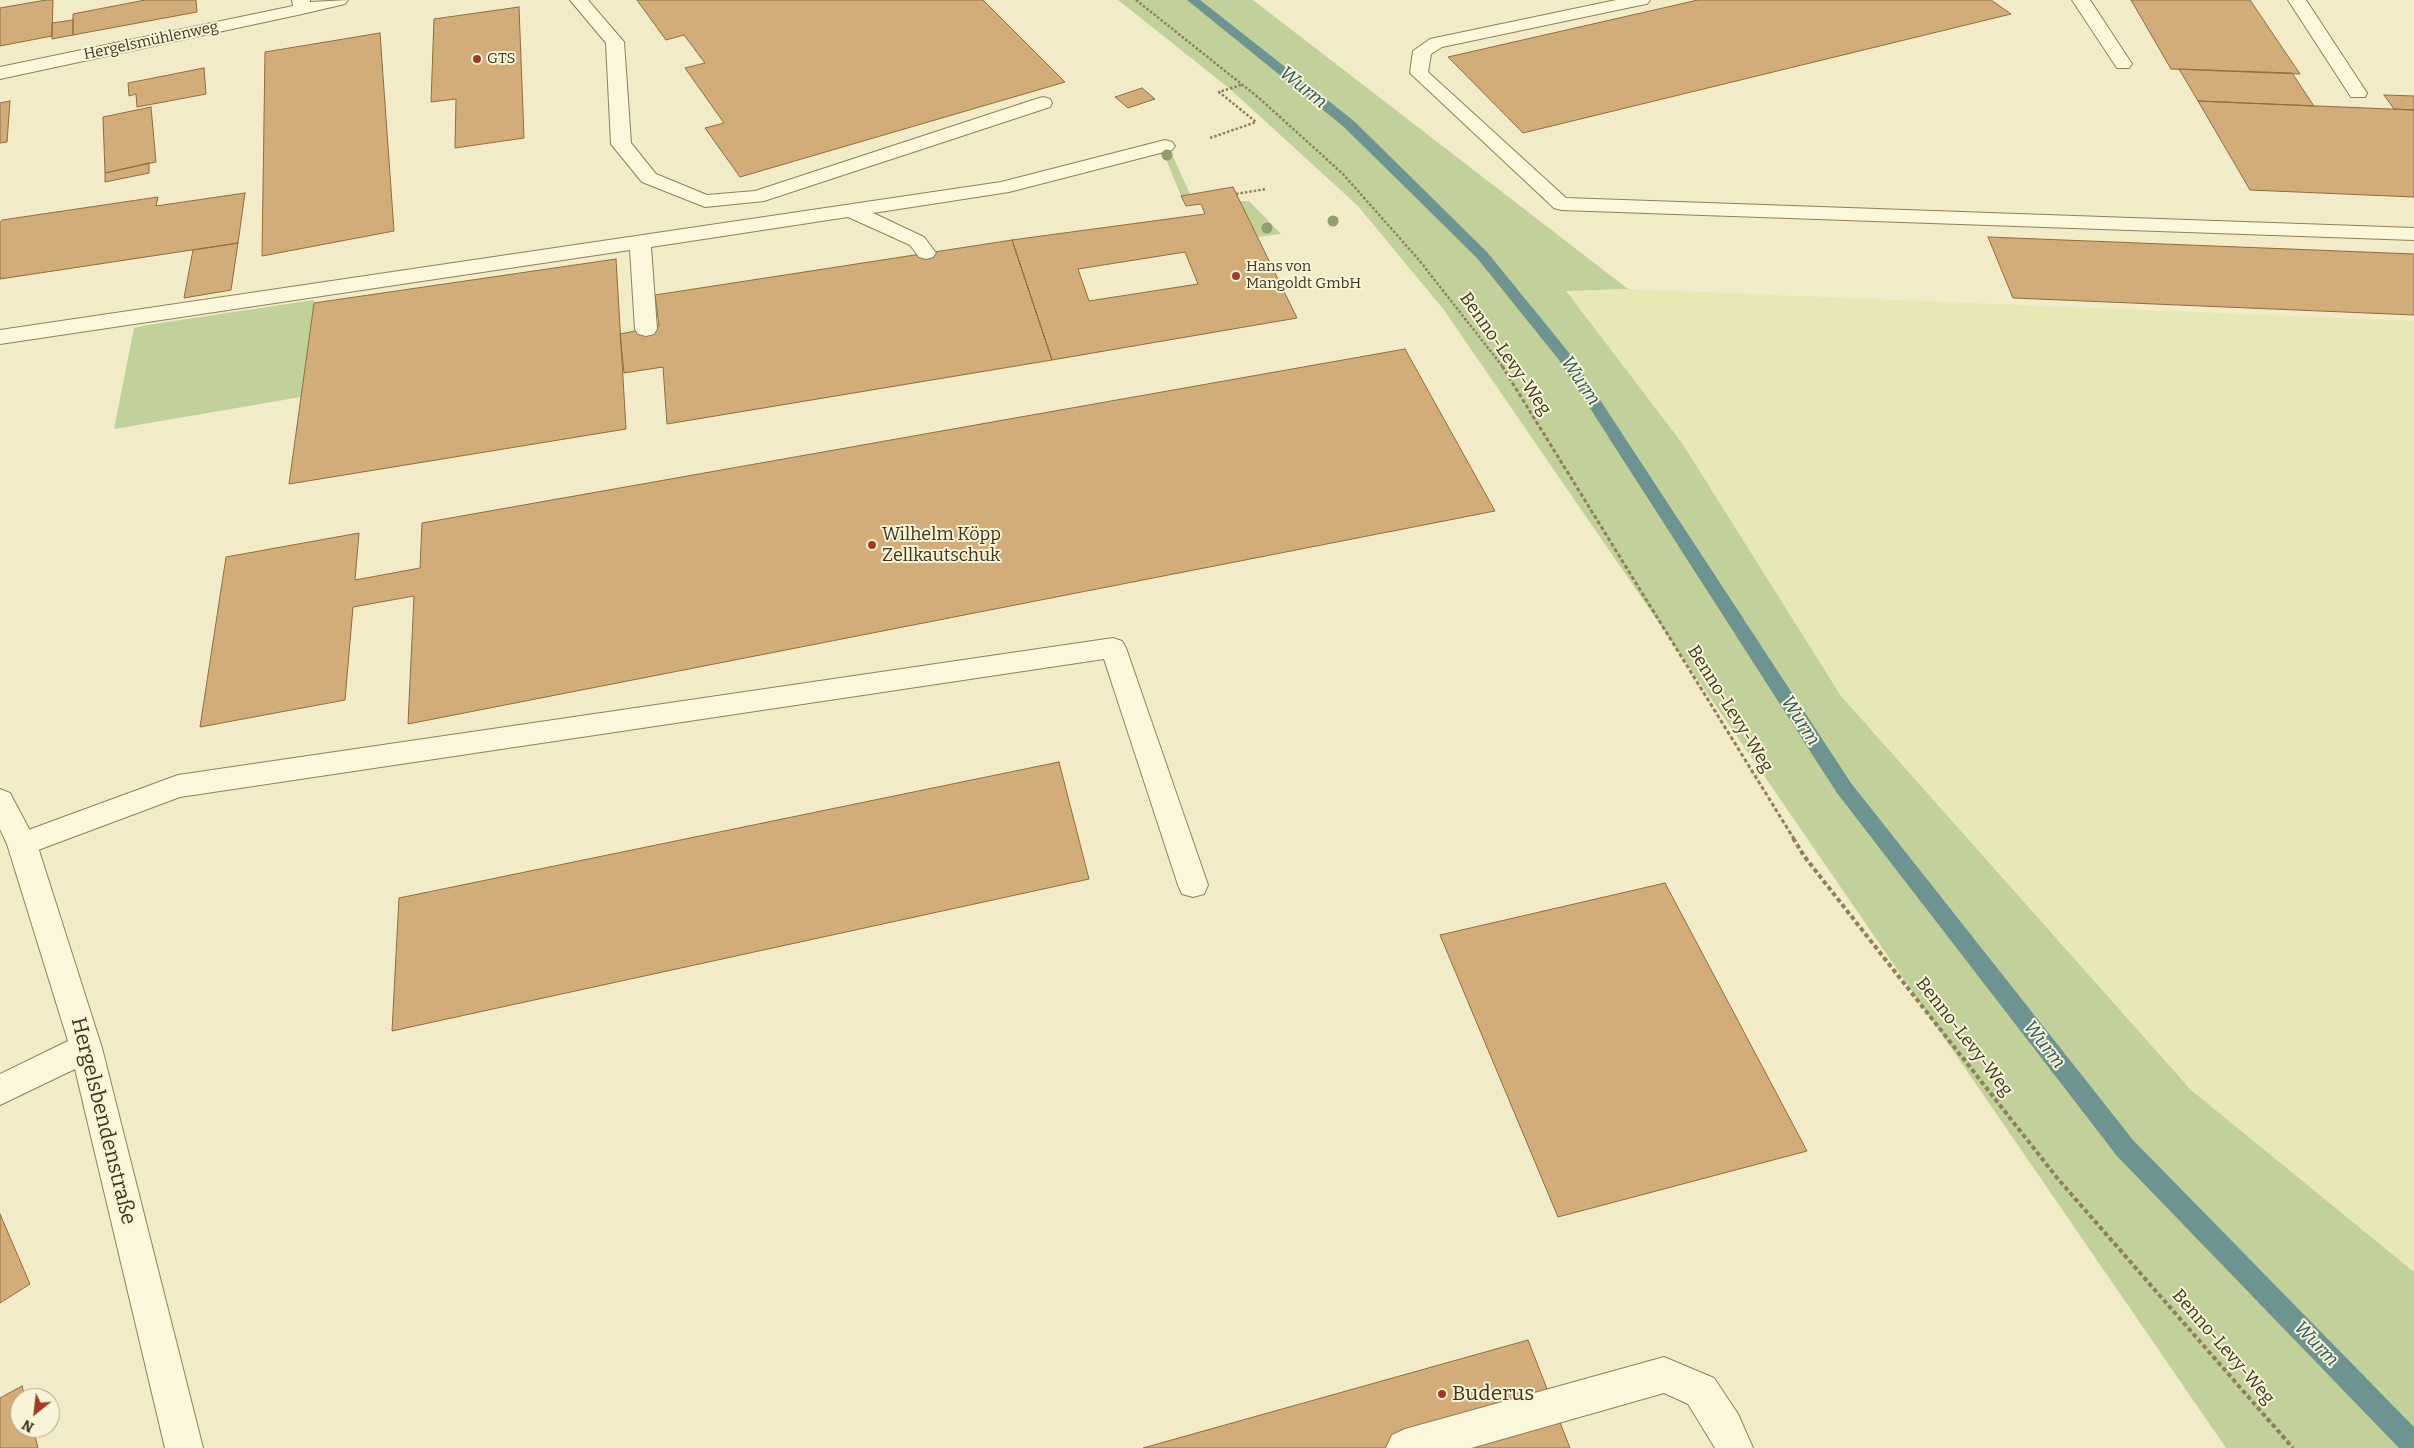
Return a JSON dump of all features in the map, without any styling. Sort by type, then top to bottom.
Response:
[{"type":"street","name":"Hergelsmühlenweg","points":[[0,73],[302,4],[339,0]]},
{"type":"street","points":[[579,0],[615,42],[621,144],[648,178],[705,201],[757,197],[1043,103]]},
{"type":"street","points":[[1641,0],[1436,43],[1422,51],[1419,73],[1561,204],[2414,234]]},
{"type":"street","points":[[2081,0],[2123,64]]},
{"type":"street","points":[[2297,0],[2358,93]]},
{"type":"street","points":[[0,338],[1002,188],[1165,146]]},
{"type":"street","points":[[849,210],[917,241],[926,253]]},
{"type":"street","points":[[640,242],[646,329]]},
{"type":"street","points":[[22,844],[178,786],[1114,648],[1193,885]]},
{"type":"street","name":"Hergelsbendenstraße","points":[[0,801],[22,844],[86,1048],[184,1448]]},
{"type":"street","points":[[0,1090],[86,1048]]},
{"type":"street","points":[[1405,1448],[1664,1375],[1701,1391],[1725,1428],[1734,1448]]},
{"type":"path","name":"Benno-Levy-Weg","points":[[1136,0],[1242,85],[1343,174],[1419,260],[1504,370],[1804,856],[2058,1180],[2293,1448]]},
{"type":"path","points":[[1210,138],[1256,122],[1219,92],[1242,85]]},
{"type":"path","points":[[1236,194],[1266,189]]},
{"type":"green space","points":[[1118,0],[1253,0],[1628,289],[1566,291],[1682,443],[1841,696],[2191,1090],[2414,1272],[2414,1448],[2226,1448],[1444,310],[1358,206],[1230,89]]},
{"type":"green space","points":[[1170,150],[1190,194],[1181,196],[1166,159],[1161,154]]},
{"type":"green space","points":[[1240,201],[1249,201],[1281,234],[1257,237]]},
{"type":"green space","points":[[1628,289],[2414,321],[2414,1272],[2191,1090],[1841,696],[1682,443],[1565,291]]},
{"type":"green space","points":[[314,300],[301,397],[114,429],[134,328]]},
{"type":"building","points":[[53,0],[52,36],[0,46],[0,8]]},
{"type":"building","points":[[145,0],[196,0],[197,12],[73,35],[73,14]]},
{"type":"building","points":[[637,0],[983,0],[1065,82],[740,177],[705,128],[724,123],[685,68],[705,63],[684,35],[666,40]]},
{"type":"building","points":[[1698,0],[1991,0],[2011,14],[1523,133],[1448,57]]},
{"type":"building","points":[[2131,0],[2250,0],[2300,74],[2171,69]]},
{"type":"building","name":"GTS","points":[[519,7],[524,138],[455,148],[456,99],[431,102],[434,19]]},
{"type":"building","points":[[73,20],[73,35],[52,39],[52,23]]},
{"type":"building","points":[[380,33],[394,231],[262,256],[265,52]]},
{"type":"building","points":[[204,68],[206,94],[137,107],[136,94],[129,96],[128,83]]},
{"type":"building","points":[[2179,69],[2292,73],[2314,106],[2198,101]]},
{"type":"building","points":[[1142,88],[1155,99],[1128,108],[1115,97]]},
{"type":"building","points":[[2384,95],[2414,96],[2414,110],[2394,109]]},
{"type":"building","points":[[10,101],[7,142],[0,143],[0,103]]},
{"type":"building","points":[[2198,101],[2414,110],[2414,197],[2250,190]]},
{"type":"building","points":[[151,107],[156,162],[105,173],[103,117]]},
{"type":"building","points":[[149,163],[149,173],[105,182],[105,173]]},
{"type":"building","name":"Hans von Mangoldt GmbH","points":[[1233,187],[1297,318],[1052,360],[1012,240],[1205,214],[1201,204],[1186,206],[1181,196]],"holes":[[[1185,252],[1198,284],[1089,301],[1078,269]]]},
{"type":"building","points":[[245,193],[238,243],[0,279],[0,222],[2,220],[158,197],[156,206]]},
{"type":"building","points":[[1988,237],[2414,254],[2414,315],[2013,298]]},
{"type":"building","points":[[1012,240],[1052,360],[667,424],[663,367],[624,373],[620,334],[659,326],[655,295]]},
{"type":"building","points":[[238,243],[231,290],[184,298],[193,250]]},
{"type":"building","points":[[616,259],[626,429],[289,484],[314,303]]},
{"type":"building","name":"Wilhelm Köpp Zellkautschuk","points":[[1405,349],[1495,511],[408,724],[414,596],[353,607],[345,700],[200,727],[226,557],[359,533],[355,580],[420,568],[422,523]]},
{"type":"building","points":[[1059,762],[1089,879],[392,1031],[399,898]]},
{"type":"building","points":[[1665,883],[1807,1151],[1558,1217],[1440,935]]},
{"type":"building","points":[[0,1214],[30,1284],[0,1303]]},
{"type":"building","name":"Buderus","points":[[1528,1340],[1570,1448],[1143,1448]]},
{"type":"building","points":[[10,1393],[10,1438],[36,1438],[38,1448],[0,1448],[0,1398]]},
{"type":"waterway","name":"Wurm","points":[[1193,0],[1349,124],[1482,255],[1565,357],[1844,788],[2125,1148],[2414,1445]]},
{"type":"place","name":"GTS","points":[[477,59]]},
{"type":"place","name":"Hans von Mangoldt GmbH","points":[[1236,276]]},
{"type":"place","name":"Wilhelm Köpp Zellkautschuk","points":[[872,545]]},
{"type":"place","name":"Buderus","points":[[1442,1394]]}]
